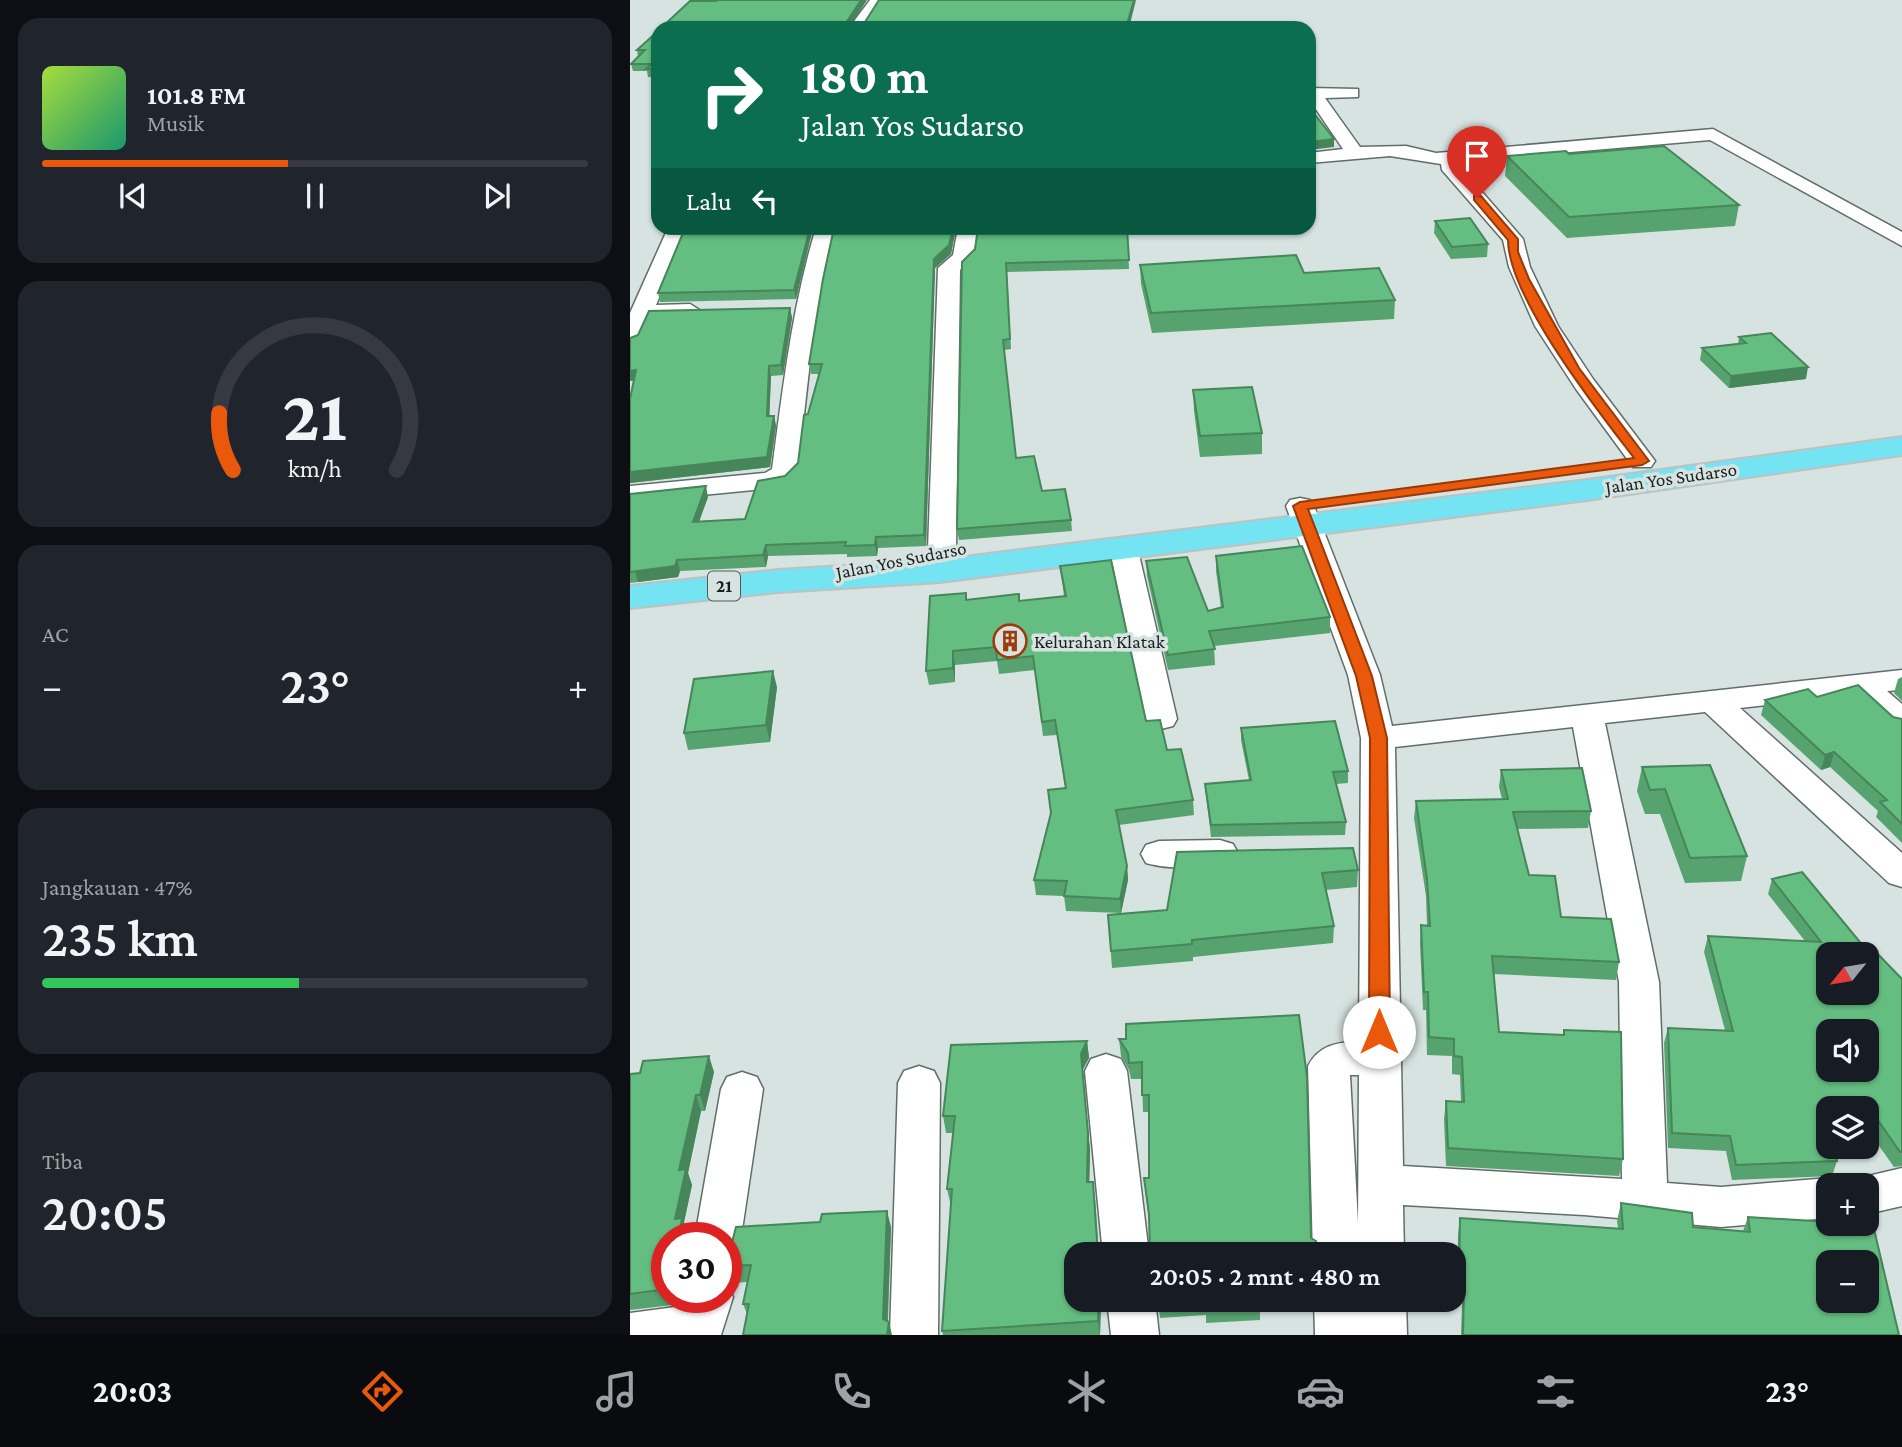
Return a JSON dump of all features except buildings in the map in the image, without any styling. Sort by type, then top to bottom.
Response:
[{"type":"highway","name":"Jalan Yos Sudarso","points":[[818,577],[940,571],[1123,546],[1642,461],[1886,438]]},
{"type":"highway","name":"Jalan Yos Sudarso","points":[[818,577],[942,550],[1304,515],[1886,438]]},
{"type":"highway","name":"21","points":[[630,597],[818,577]]},
{"type":"street","points":[[861,21],[877,0]]},
{"type":"street","points":[[1316,93],[1352,93]]},
{"type":"street","points":[[1316,100],[1355,153]]},
{"type":"street","points":[[1316,157],[1403,151],[1424,154],[1434,159],[1713,134],[1902,240]]},
{"type":"street","points":[[1449,166],[1513,239],[1513,252],[1523,279],[1573,369],[1642,461]]},
{"type":"street","points":[[635,323],[675,235]]},
{"type":"street","points":[[630,494],[765,481],[778,478],[785,472],[807,308],[824,235]]},
{"type":"street","points":[[942,550],[949,268],[963,258],[967,235]]},
{"type":"street","points":[[780,309],[807,308]]},
{"type":"street","points":[[635,323],[711,310]]},
{"type":"street","points":[[1304,515],[1364,676],[1378,738],[1365,850],[1379,1058],[1380,1219]]},
{"type":"street","points":[[1123,546],[1161,719]]},
{"type":"street","points":[[1378,738],[1902,680]]},
{"type":"street","points":[[1860,684],[1902,722]]},
{"type":"street","points":[[1714,702],[1902,874]]},
{"type":"street","points":[[1587,713],[1639,982],[1639,1060],[1645,1200]]},
{"type":"street","points":[[1159,854],[1255,852]]},
{"type":"street","points":[[1379,1058],[1341,1059],[1329,1066],[1335,1236],[1380,1219],[1645,1200],[1721,1207],[1816,1199]]},
{"type":"street","points":[[1106,1071],[1125,1242]]},
{"type":"street","points":[[914,1335],[919,1083]]},
{"type":"street","points":[[720,1222],[742,1089]]},
{"type":"street","points":[[1879,1192],[1902,1187]]},
{"type":"street","points":[[1132,1312],[1135,1335]]},
{"type":"street","points":[[1351,1312],[1369,1328]]},
{"type":"street","points":[[659,1333],[700,1326],[705,1321],[706,1313]]},
{"type":"place","name":"Kelurahan Klatak","points":[[1010,641]]},
{"type":"route","points":[[1379,1032],[1378,738],[1364,676],[1300,506],[1499,482],[1642,461],[1573,369],[1523,279],[1513,252],[1513,239],[1477,198]]}]
